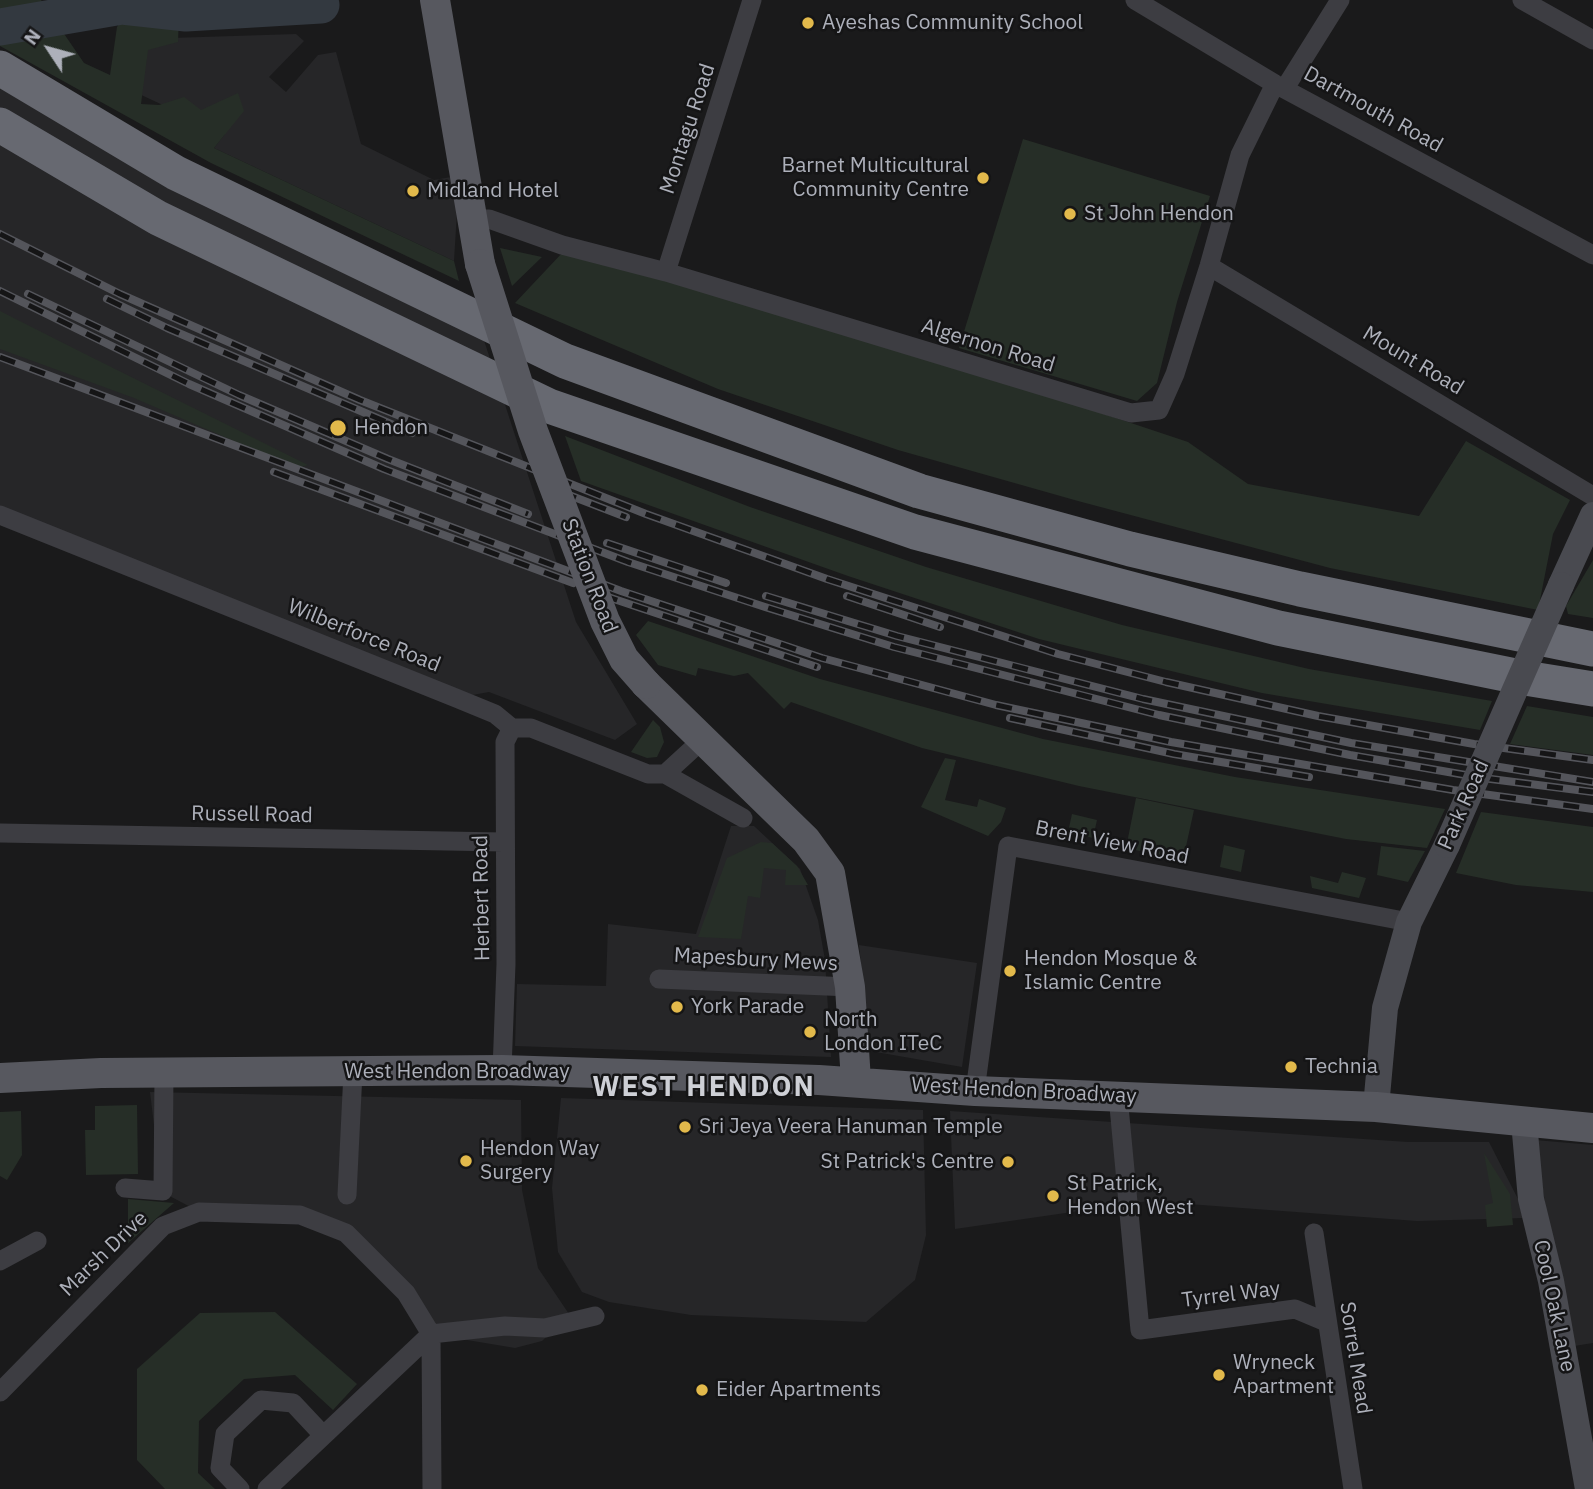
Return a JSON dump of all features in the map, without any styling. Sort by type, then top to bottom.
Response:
[{"type":"highway","points":[[0,68],[176,173],[565,361],[919,491],[1130,549],[1300,589],[1593,649]]},
{"type":"highway","points":[[0,125],[158,218],[550,406],[915,532],[1278,628],[1538,681],[1593,688]]},
{"type":"main road","name":"Station Road","points":[[435,0],[480,264],[533,431],[605,621],[624,659],[646,684],[701,741],[806,840],[830,873],[850,987],[856,1081]]},
{"type":"main road","name":"West Hendon Broadway","points":[[0,1078],[502,1070],[856,1081],[975,1091],[1376,1107],[1593,1128]]},
{"type":"street","name":"Montagu Road","points":[[666,272],[752,0]]},
{"type":"street","name":"Dartmouth Road","points":[[1135,0],[1280,86],[1593,255]]},
{"type":"street","name":"Algernon Road","points":[[471,219],[489,219],[562,245],[666,272],[1131,413],[1159,410],[1175,374],[1240,155],[1280,86],[1340,0]]},
{"type":"street","points":[[1522,0],[1593,40]]},
{"type":"street","name":"Mount Road","points":[[1209,266],[1593,496]]},
{"type":"street","name":"Wilberforce Road","points":[[0,515],[495,714],[512,727],[531,728],[648,774],[665,774]]},
{"type":"street","name":"Park Road","points":[[1376,1107],[1385,1009],[1409,922],[1447,845],[1593,515]]},
{"type":"street","name":"Herbert Road","points":[[502,1070],[506,964],[503,842],[505,742],[512,727]]},
{"type":"street","points":[[701,741],[665,774],[682,787],[718,802],[743,818]]},
{"type":"street","name":"Russell Road","points":[[0,833],[503,842]]},
{"type":"street","name":"Brent View Road","points":[[975,1091],[1008,846],[1409,922]]},
{"type":"street","name":"Mapesbury Mews","points":[[659,979],[850,987]]},
{"type":"street","points":[[347,1195],[353,1072]]},
{"type":"street","points":[[125,1188],[163,1191],[164,1074]]},
{"type":"street","name":"Tyrrel Way","points":[[1118,1096],[1140,1330],[1295,1309],[1326,1322]]},
{"type":"street","name":"Cool Oak Lane","points":[[1524,1122],[1531,1199],[1551,1281],[1590,1479]]},
{"type":"street","name":"Marsh Drive","points":[[0,1392],[163,1226],[199,1212],[300,1215],[346,1233],[406,1293],[431,1334]]},
{"type":"street","name":"Sorrel Mead","points":[[1314,1233],[1353,1489]]},
{"type":"street","points":[[0,1261],[37,1241]]},
{"type":"street","points":[[267,1489],[431,1334],[505,1326],[545,1328],[594,1316]]},
{"type":"street","points":[[431,1334],[432,1489]]},
{"type":"street","points":[[240,1489],[220,1468],[225,1434],[261,1400],[293,1403],[323,1435]]},
{"type":"shaded area","points":[[0,0],[41,0],[84,63],[110,75],[117,27],[123,18],[179,16],[178,42],[148,50],[141,104],[159,105],[184,97],[201,110],[238,93],[244,111],[214,148],[454,261],[459,281],[211,163],[0,46]]},
{"type":"shaded area","points":[[126,34],[171,38],[296,34],[304,41],[269,77],[286,92],[318,55],[336,52],[361,144],[434,180],[451,177],[457,212],[454,261],[214,148],[225,134],[122,86]]},
{"type":"shaded area","points":[[0,68],[478,322],[576,622],[637,724],[615,740],[489,692],[456,698],[0,515]]},
{"type":"shaded area","points":[[1023,139],[1210,196],[1177,302],[1157,383],[1137,401],[959,348]]},
{"type":"shaded area","points":[[500,248],[542,257],[512,286]]},
{"type":"shaded area","points":[[563,252],[696,288],[1056,398],[1188,442],[1248,484],[1419,516],[1466,441],[1570,500],[1553,534],[1538,610],[1330,568],[1078,501],[898,450],[718,389],[515,303]]},
{"type":"shaded area","points":[[0,311],[308,465],[297,468],[134,398],[0,349]]},
{"type":"shaded area","points":[[565,436],[750,507],[926,567],[1122,625],[1309,669],[1492,701],[1480,730],[1262,693],[1039,639],[848,576],[581,481]]},
{"type":"shaded area","points":[[1593,560],[1593,618],[1568,614],[1566,606]]},
{"type":"shaded area","points":[[648,621],[820,679],[1043,739],[1235,777],[1445,809],[1427,848],[1346,839],[1079,786],[922,748],[791,702],[784,709],[748,673],[734,676],[698,668],[696,676],[658,665],[636,635]]},
{"type":"shaded area","points":[[1527,706],[1593,717],[1593,755],[1510,744]]},
{"type":"shaded area","points":[[653,720],[660,727],[664,742],[657,757],[647,758],[631,752]]},
{"type":"shaded area","points":[[945,758],[956,760],[945,800],[977,807],[979,799],[1006,808],[1001,822],[988,836],[921,807]]},
{"type":"shaded area","points":[[1136,798],[1194,810],[1183,860],[1126,848]]},
{"type":"shaded area","points":[[1481,812],[1593,827],[1593,892],[1516,885],[1456,873]]},
{"type":"shaded area","points":[[1072,814],[1097,820],[1093,838],[1068,832]]},
{"type":"shaded area","points":[[731,826],[754,826],[800,869],[818,920],[825,960],[831,1057],[515,1046],[517,984],[606,986],[608,924],[696,934]]},
{"type":"shaded area","points":[[761,842],[772,843],[797,866],[808,885],[785,885],[786,870],[764,868],[760,898],[748,896],[741,939],[698,937],[727,858]]},
{"type":"shaded area","points":[[1224,845],[1245,850],[1241,872],[1220,867]]},
{"type":"shaded area","points":[[1381,846],[1425,851],[1408,882],[1377,875]]},
{"type":"shaded area","points":[[1342,872],[1366,878],[1359,898],[1312,888],[1310,876],[1338,883]]},
{"type":"shaded area","points":[[859,945],[977,963],[962,1067],[870,1051]]},
{"type":"shaded area","points":[[150,1092],[521,1100],[522,1190],[538,1268],[569,1314],[542,1341],[515,1348],[431,1334],[348,1232],[300,1215],[200,1212],[162,1192]]},
{"type":"shaded area","points":[[561,1098],[923,1110],[926,1235],[915,1280],[866,1322],[691,1315],[609,1302],[582,1292],[558,1252],[552,1188]]},
{"type":"shaded area","points":[[137,1105],[138,1174],[86,1175],[85,1130],[95,1130],[95,1106]]},
{"type":"shaded area","points":[[21,1111],[22,1155],[7,1180],[0,1176],[0,1112]]},
{"type":"shaded area","points":[[950,1111],[1408,1142],[1489,1142],[1518,1199],[1523,1218],[1417,1221],[1148,1201],[955,1229]]},
{"type":"shaded area","points":[[1535,1140],[1593,1145],[1593,1343],[1568,1347]]},
{"type":"shaded area","points":[[1484,1153],[1510,1194],[1513,1225],[1487,1227],[1485,1205],[1493,1203]]},
{"type":"shaded area","points":[[128,1199],[174,1203],[128,1243]]},
{"type":"shaded area","points":[[275,1312],[357,1384],[333,1410],[295,1375],[244,1379],[199,1421],[198,1473],[215,1489],[165,1489],[137,1460],[137,1369],[200,1313]]},
{"type":"waterway","points":[[0,27],[122,6],[186,13],[321,5]]},
{"type":"railway","points":[[0,234],[120,294],[360,400],[646,514],[827,579],[1058,654],[1166,682],[1318,716],[1474,744],[1593,760]]},
{"type":"railway","points":[[0,291],[189,384],[384,469],[628,562],[765,607],[894,647],[1159,715],[1350,755],[1483,778],[1593,792]]},
{"type":"railway","points":[[28,294],[239,395],[388,459],[528,514]]},
{"type":"railway","points":[[107,299],[167,328],[412,433]]},
{"type":"railway","points":[[0,357],[621,591],[822,658],[996,705],[1171,742],[1453,790],[1593,809]]},
{"type":"railway","points":[[274,472],[573,583]]},
{"type":"railway","points":[[561,492],[626,517]]},
{"type":"railway","points":[[607,543],[726,583]]},
{"type":"railway","points":[[602,595],[817,667]]},
{"type":"railway","points":[[766,596],[897,636],[1143,699],[1351,743],[1593,782]]},
{"type":"railway","points":[[847,596],[940,627]]},
{"type":"railway","points":[[1010,718],[1174,754],[1309,777]]},
{"type":"place","name":"Ayeshas Community School","points":[[808,23]]},
{"type":"place","name":"Barnet Multicultural Community Centre","points":[[983,178]]},
{"type":"place","name":"Midland Hotel","points":[[413,191]]},
{"type":"place","name":"St John Hendon","points":[[1070,214]]},
{"type":"place","name":"Hendon","points":[[338,428]]},
{"type":"place","name":"Hendon Mosque & Islamic Centre","points":[[1010,971]]},
{"type":"place","name":"York Parade","points":[[677,1007]]},
{"type":"place","name":"North London ITeC","points":[[810,1032]]},
{"type":"place","name":"Technia","points":[[1291,1067]]},
{"type":"place","name":"Sri Jeya Veera Hanuman Temple","points":[[685,1127]]},
{"type":"place","name":"Hendon Way Surgery","points":[[466,1161]]},
{"type":"place","name":"St Patrick's Centre","points":[[1008,1162]]},
{"type":"place","name":"St Patrick, Hendon West","points":[[1053,1196]]},
{"type":"place","name":"Wryneck Apartment","points":[[1219,1375]]},
{"type":"place","name":"Eider Apartments","points":[[702,1390]]},
{"type":"district","name":"WEST HENDON","points":[[704,1088]]}]
